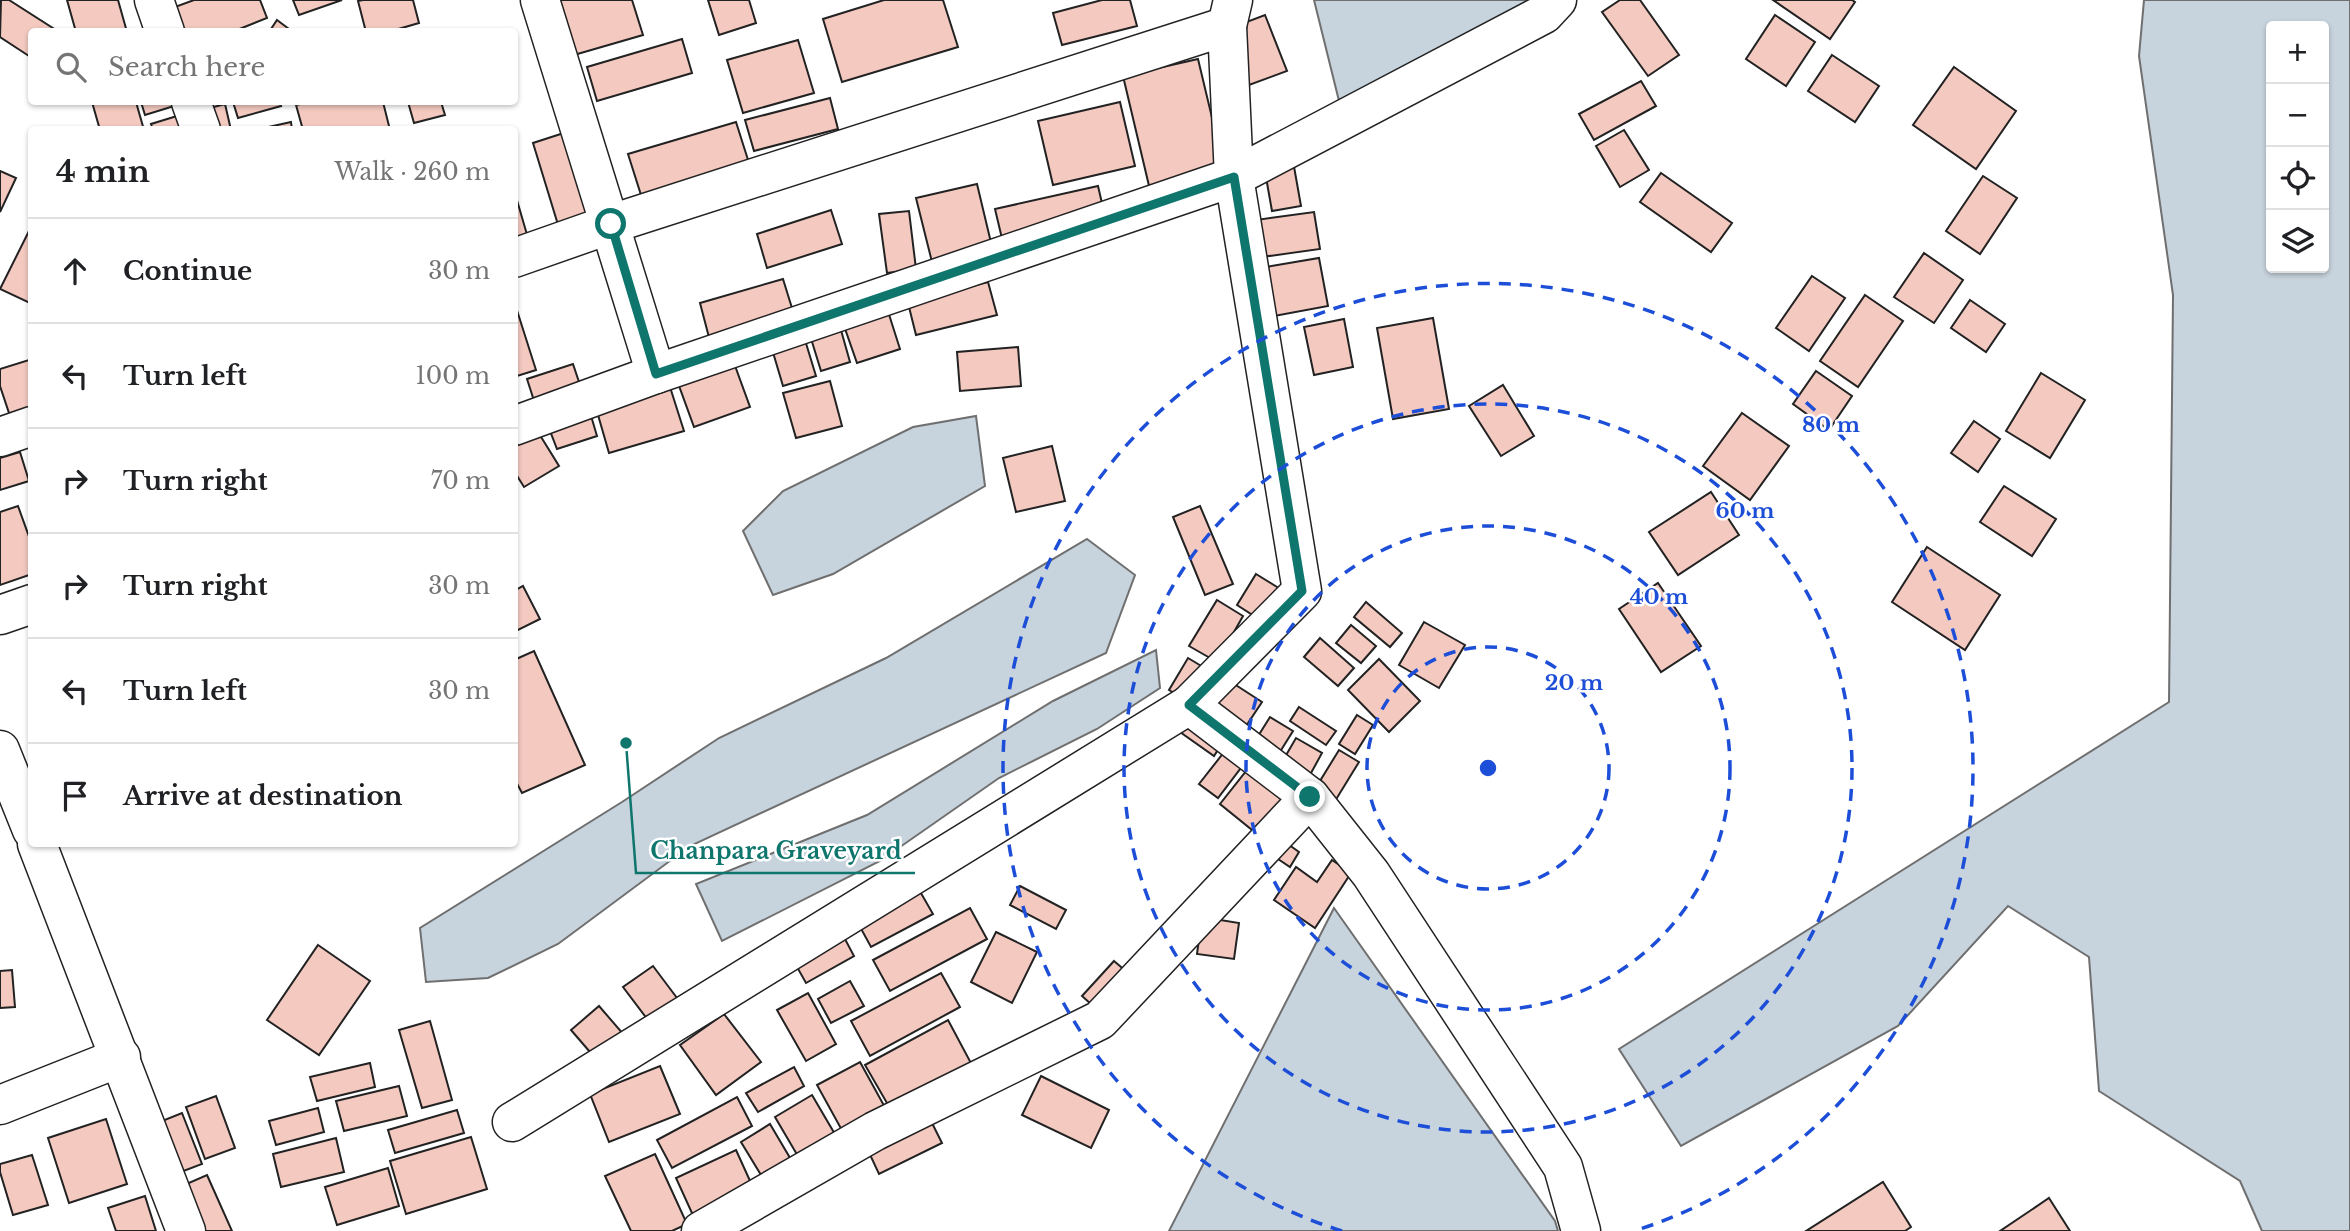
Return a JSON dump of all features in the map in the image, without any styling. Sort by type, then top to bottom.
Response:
[{"type":"street","points":[[154,0],[164,28]]},
{"type":"street","points":[[540,0],[656,374]]},
{"type":"street","points":[[518,425],[656,374],[1234,177],[1544,14],[1557,0]]},
{"type":"street","points":[[512,1122],[1189,705],[1302,591],[1234,177],[1230,13],[518,257]]},
{"type":"street","points":[[192,105],[200,126]]},
{"type":"street","points":[[0,437],[28,427]]},
{"type":"street","points":[[0,615],[28,605]]},
{"type":"street","points":[[1189,705],[1310,797],[1371,874],[1563,1167],[1581,1231]]},
{"type":"street","points":[[0,750],[28,820]]},
{"type":"street","points":[[701,1231],[875,1132],[1100,1020],[1310,797]]},
{"type":"street","points":[[38,847],[186,1231]]},
{"type":"street","points":[[0,1105],[121,1058]]},
{"type":"shaded area","points":[[1314,0],[1528,0],[1469,49],[1341,109]]},
{"type":"shaded area","points":[[2144,0],[2350,0],[2350,1231],[2262,1231],[2240,1181],[2099,1091],[2089,957],[2008,906],[1898,1026],[1681,1146],[1619,1049],[2169,702],[2173,295],[2139,56]]},
{"type":"shaded area","points":[[976,416],[985,486],[833,574],[773,595],[743,531],[783,491],[913,427]]},
{"type":"shaded area","points":[[1087,539],[1135,575],[1106,653],[690,846],[558,944],[488,978],[426,982],[420,928],[719,738],[886,658]]},
{"type":"shaded area","points":[[1156,650],[1160,688],[1097,729],[999,778],[880,861],[722,941],[696,884],[867,815],[1053,701]]},
{"type":"shaded area","points":[[1334,908],[1555,1221],[1558,1231],[1169,1231]]},
{"type":"building","points":[[1,0],[9,0],[53,28],[28,28],[28,55],[0,37]]},
{"type":"building","points":[[67,0],[118,0],[126,28],[75,28]]},
{"type":"building","points":[[194,0],[260,0],[267,18],[242,28],[170,28],[164,11]]},
{"type":"building","points":[[293,0],[342,0],[299,15]]},
{"type":"building","points":[[413,0],[419,23],[402,28],[365,28],[358,1]]},
{"type":"building","points":[[557,0],[632,0],[643,35],[574,55]]},
{"type":"building","points":[[708,0],[749,0],[756,23],[719,35]]},
{"type":"building","points":[[884,0],[943,0],[958,47],[842,82],[823,19]]},
{"type":"building","points":[[1102,0],[1130,0],[1137,26],[1062,45],[1053,13]]},
{"type":"building","points":[[1620,0],[1640,0],[1679,55],[1648,76],[1602,12]]},
{"type":"building","points":[[1773,0],[1852,0],[1855,2],[1830,39]]},
{"type":"building","points":[[1265,15],[1287,71],[1249,85],[1228,29]]},
{"type":"building","points":[[1775,15],[1815,42],[1786,86],[1746,59]]},
{"type":"building","points":[[277,20],[288,28],[272,28]]},
{"type":"building","points":[[682,39],[692,73],[597,101],[587,67]]},
{"type":"building","points":[[798,40],[814,93],[743,113],[727,60]]},
{"type":"building","points":[[1832,55],[1879,86],[1855,122],[1808,91]]},
{"type":"building","points":[[1198,59],[1225,172],[1150,190],[1123,76]]},
{"type":"building","points":[[1954,67],[2016,111],[1976,169],[1913,125]]},
{"type":"building","points":[[1641,81],[1656,106],[1594,140],[1579,114]]},
{"type":"building","points":[[830,98],[838,129],[754,151],[745,120]]},
{"type":"building","points":[[1120,102],[1135,166],[1053,185],[1038,121]]},
{"type":"building","points":[[93,105],[137,105],[143,126],[99,126]]},
{"type":"building","points":[[142,105],[177,105],[145,115]]},
{"type":"building","points":[[225,105],[230,126],[211,126],[206,109]]},
{"type":"building","points":[[234,105],[281,106],[238,118]]},
{"type":"building","points":[[296,105],[384,105],[389,126],[302,126]]},
{"type":"building","points":[[409,105],[442,105],[445,115],[414,123]]},
{"type":"building","points":[[203,108],[208,126],[152,126],[151,124]]},
{"type":"building","points":[[291,122],[292,126],[273,126]]},
{"type":"building","points":[[736,122],[749,163],[641,195],[628,154]]},
{"type":"building","points":[[576,129],[602,215],[559,228],[533,143]]},
{"type":"building","points":[[1624,130],[1649,170],[1620,187],[1596,146]]},
{"type":"building","points":[[1293,161],[1301,206],[1272,211],[1264,166]]},
{"type":"building","points":[[0,171],[16,178],[0,212]]},
{"type":"building","points":[[1661,173],[1732,223],[1711,252],[1640,202]]},
{"type":"building","points":[[1983,176],[2017,198],[1980,254],[1946,231]]},
{"type":"building","points":[[977,184],[993,251],[933,266],[916,198]]},
{"type":"building","points":[[1098,186],[1107,225],[1004,247],[995,209]]},
{"type":"building","points":[[518,204],[528,238],[518,241]]},
{"type":"building","points":[[831,210],[842,244],[767,268],[757,234]]},
{"type":"building","points":[[909,211],[916,269],[887,273],[879,214]]},
{"type":"building","points":[[1314,212],[1320,249],[1262,257],[1256,220]]},
{"type":"building","points":[[28,233],[28,302],[0,289]]},
{"type":"building","points":[[1924,253],[1963,280],[1934,323],[1894,297]]},
{"type":"building","points":[[1319,258],[1328,306],[1269,317],[1260,268]]},
{"type":"building","points":[[1812,276],[1845,298],[1809,351],[1776,328]]},
{"type":"building","points":[[783,279],[796,321],[711,345],[700,303]]},
{"type":"building","points":[[988,282],[997,315],[916,335],[908,303]]},
{"type":"building","points":[[1865,295],[1903,321],[1858,387],[1820,361]]},
{"type":"building","points":[[1970,300],[2005,324],[1986,352],[1951,328]]},
{"type":"building","points":[[886,305],[900,349],[857,363],[842,320]]},
{"type":"building","points":[[518,314],[536,370],[518,376]]},
{"type":"building","points":[[1433,318],[1449,409],[1393,419],[1377,328]]},
{"type":"building","points":[[1344,319],[1353,367],[1314,375],[1304,327]]},
{"type":"building","points":[[839,323],[850,362],[821,371],[809,332]]},
{"type":"building","points":[[805,340],[816,376],[783,386],[772,349]]},
{"type":"building","points":[[1018,347],[1021,386],[960,391],[957,352]]},
{"type":"building","points":[[28,360],[28,413],[11,419],[0,386],[0,369]]},
{"type":"building","points":[[734,363],[750,407],[694,427],[678,383]]},
{"type":"building","points":[[573,364],[583,394],[537,410],[527,379]]},
{"type":"building","points":[[1816,371],[1852,396],[1829,430],[1793,404]]},
{"type":"building","points":[[2041,373],[2085,400],[2050,458],[2006,431]]},
{"type":"building","points":[[830,381],[842,426],[796,438],[783,393]]},
{"type":"building","points":[[1503,385],[1534,436],[1501,456],[1469,406]]},
{"type":"building","points":[[670,387],[684,431],[609,453],[596,408]]},
{"type":"building","points":[[589,409],[597,436],[557,449],[547,423]]},
{"type":"building","points":[[1742,413],[1789,446],[1750,500],[1703,466]]},
{"type":"building","points":[[1974,421],[2000,439],[1978,472],[1951,453]]},
{"type":"building","points":[[538,432],[559,466],[524,487],[518,477],[518,444]]},
{"type":"building","points":[[1052,446],[1065,501],[1016,512],[1003,458]]},
{"type":"building","points":[[20,452],[28,481],[0,490],[0,458]]},
{"type":"building","points":[[2004,486],[2056,519],[2032,556],[1980,522]]},
{"type":"building","points":[[1711,492],[1739,535],[1678,575],[1649,532]]},
{"type":"building","points":[[18,506],[28,534],[28,575],[0,585],[0,512]]},
{"type":"building","points":[[1200,506],[1233,584],[1205,595],[1173,517]]},
{"type":"building","points":[[1927,547],[2000,595],[1965,650],[1892,602]]},
{"type":"building","points":[[1256,574],[1285,592],[1265,623],[1237,605]]},
{"type":"building","points":[[1658,583],[1701,646],[1661,672],[1619,609]]},
{"type":"building","points":[[523,586],[540,619],[518,630],[518,589]]},
{"type":"building","points":[[1217,600],[1243,616],[1217,662],[1189,646]]},
{"type":"building","points":[[1366,602],[1402,633],[1390,647],[1354,617]]},
{"type":"building","points":[[1424,622],[1465,645],[1439,688],[1399,665]]},
{"type":"building","points":[[1351,625],[1376,646],[1361,663],[1336,643]]},
{"type":"building","points":[[1320,638],[1354,668],[1338,686],[1304,657]]},
{"type":"building","points":[[534,651],[585,765],[522,793],[518,786],[518,658]]},
{"type":"building","points":[[1188,658],[1208,670],[1189,702],[1169,690]]},
{"type":"building","points":[[1379,659],[1420,701],[1389,732],[1348,690]]},
{"type":"building","points":[[1228,680],[1262,702],[1244,729],[1210,707]]},
{"type":"building","points":[[1299,707],[1336,731],[1326,745],[1290,721]]},
{"type":"building","points":[[1192,714],[1226,737],[1214,756],[1180,732]]},
{"type":"building","points":[[1357,715],[1373,725],[1355,754],[1339,744]]},
{"type":"building","points":[[1270,717],[1293,731],[1278,755],[1255,741]]},
{"type":"building","points":[[1296,738],[1322,753],[1305,784],[1278,769]]},
{"type":"building","points":[[1232,742],[1250,756],[1218,798],[1199,784]]},
{"type":"building","points":[[1339,750],[1359,762],[1332,806],[1312,794]]},
{"type":"building","points":[[1254,761],[1296,794],[1262,838],[1220,804]]},
{"type":"building","points":[[1278,837],[1299,852],[1290,867],[1269,853]]},
{"type":"building","points":[[1332,860],[1351,873],[1315,928],[1274,900],[1296,867],[1317,882]]},
{"type":"building","points":[[914,881],[933,914],[871,947],[853,914]]},
{"type":"building","points":[[1020,886],[1066,910],[1056,929],[1010,905]]},
{"type":"building","points":[[970,908],[987,939],[890,991],[873,960]]},
{"type":"building","points":[[1202,917],[1239,923],[1234,959],[1197,954]]},
{"type":"building","points":[[837,924],[854,956],[806,983],[788,951]]},
{"type":"building","points":[[996,932],[1037,952],[1012,1003],[971,982]]},
{"type":"building","points":[[318,945],[370,981],[319,1055],[267,1020]]},
{"type":"building","points":[[1114,961],[1134,978],[1102,1014],[1082,996]]},
{"type":"building","points":[[653,966],[686,1010],[657,1032],[623,987]]},
{"type":"building","points":[[12,970],[15,1007],[0,1008],[0,971]]},
{"type":"building","points":[[941,973],[960,1007],[870,1056],[851,1021]]},
{"type":"building","points":[[850,981],[864,1006],[831,1023],[818,999]]},
{"type":"building","points":[[808,993],[836,1044],[806,1061],[777,1010]]},
{"type":"building","points":[[599,1006],[643,1057],[615,1081],[571,1030]]},
{"type":"building","points":[[724,1014],[761,1062],[716,1095],[680,1045]]},
{"type":"building","points":[[948,1020],[972,1065],[891,1110],[865,1065]]},
{"type":"building","points":[[430,1021],[452,1100],[422,1108],[399,1030]]},
{"type":"building","points":[[860,1062],[887,1111],[844,1134],[817,1085]]},
{"type":"building","points":[[370,1063],[375,1087],[317,1101],[310,1077]]},
{"type":"building","points":[[660,1066],[680,1114],[609,1142],[590,1094]]},
{"type":"building","points":[[794,1067],[804,1086],[758,1112],[746,1093]]},
{"type":"building","points":[[1041,1076],[1109,1110],[1091,1148],[1022,1115]]},
{"type":"building","points":[[399,1086],[407,1116],[344,1131],[336,1101]]},
{"type":"building","points":[[812,1095],[836,1136],[799,1158],[775,1117]]},
{"type":"building","points":[[216,1096],[235,1148],[205,1159],[186,1107]]},
{"type":"building","points":[[737,1097],[752,1126],[672,1168],[657,1140]]},
{"type":"building","points":[[318,1108],[324,1132],[276,1145],[269,1121]]},
{"type":"building","points":[[457,1110],[464,1133],[395,1153],[388,1130]]},
{"type":"building","points":[[182,1113],[202,1164],[173,1175],[152,1125]]},
{"type":"building","points":[[927,1113],[942,1143],[879,1174],[865,1144]]},
{"type":"building","points":[[106,1119],[127,1184],[69,1203],[48,1138]]},
{"type":"building","points":[[770,1124],[793,1163],[764,1180],[741,1142]]},
{"type":"building","points":[[471,1137],[487,1189],[406,1214],[390,1161]]},
{"type":"building","points":[[336,1138],[344,1172],[281,1187],[273,1154]]},
{"type":"building","points":[[736,1150],[756,1194],[696,1222],[676,1178]]},
{"type":"building","points":[[655,1154],[687,1224],[672,1231],[631,1231],[605,1176]]},
{"type":"building","points":[[32,1155],[48,1205],[13,1215],[0,1164]]},
{"type":"building","points":[[388,1168],[399,1206],[337,1225],[325,1187]]},
{"type":"building","points":[[207,1175],[232,1231],[194,1231],[175,1189]]},
{"type":"building","points":[[1883,1182],[1911,1227],[1905,1231],[1806,1231]]},
{"type":"building","points":[[145,1196],[156,1231],[116,1231],[108,1208]]},
{"type":"building","points":[[2049,1198],[2070,1231],[2000,1231]]},
{"type":"place","name":"Chanpara Graveyard","points":[[626,743]]},
{"type":"route","points":[[611,224],[656,374],[1234,177],[1302,591],[1189,705],[1310,797]]}]
